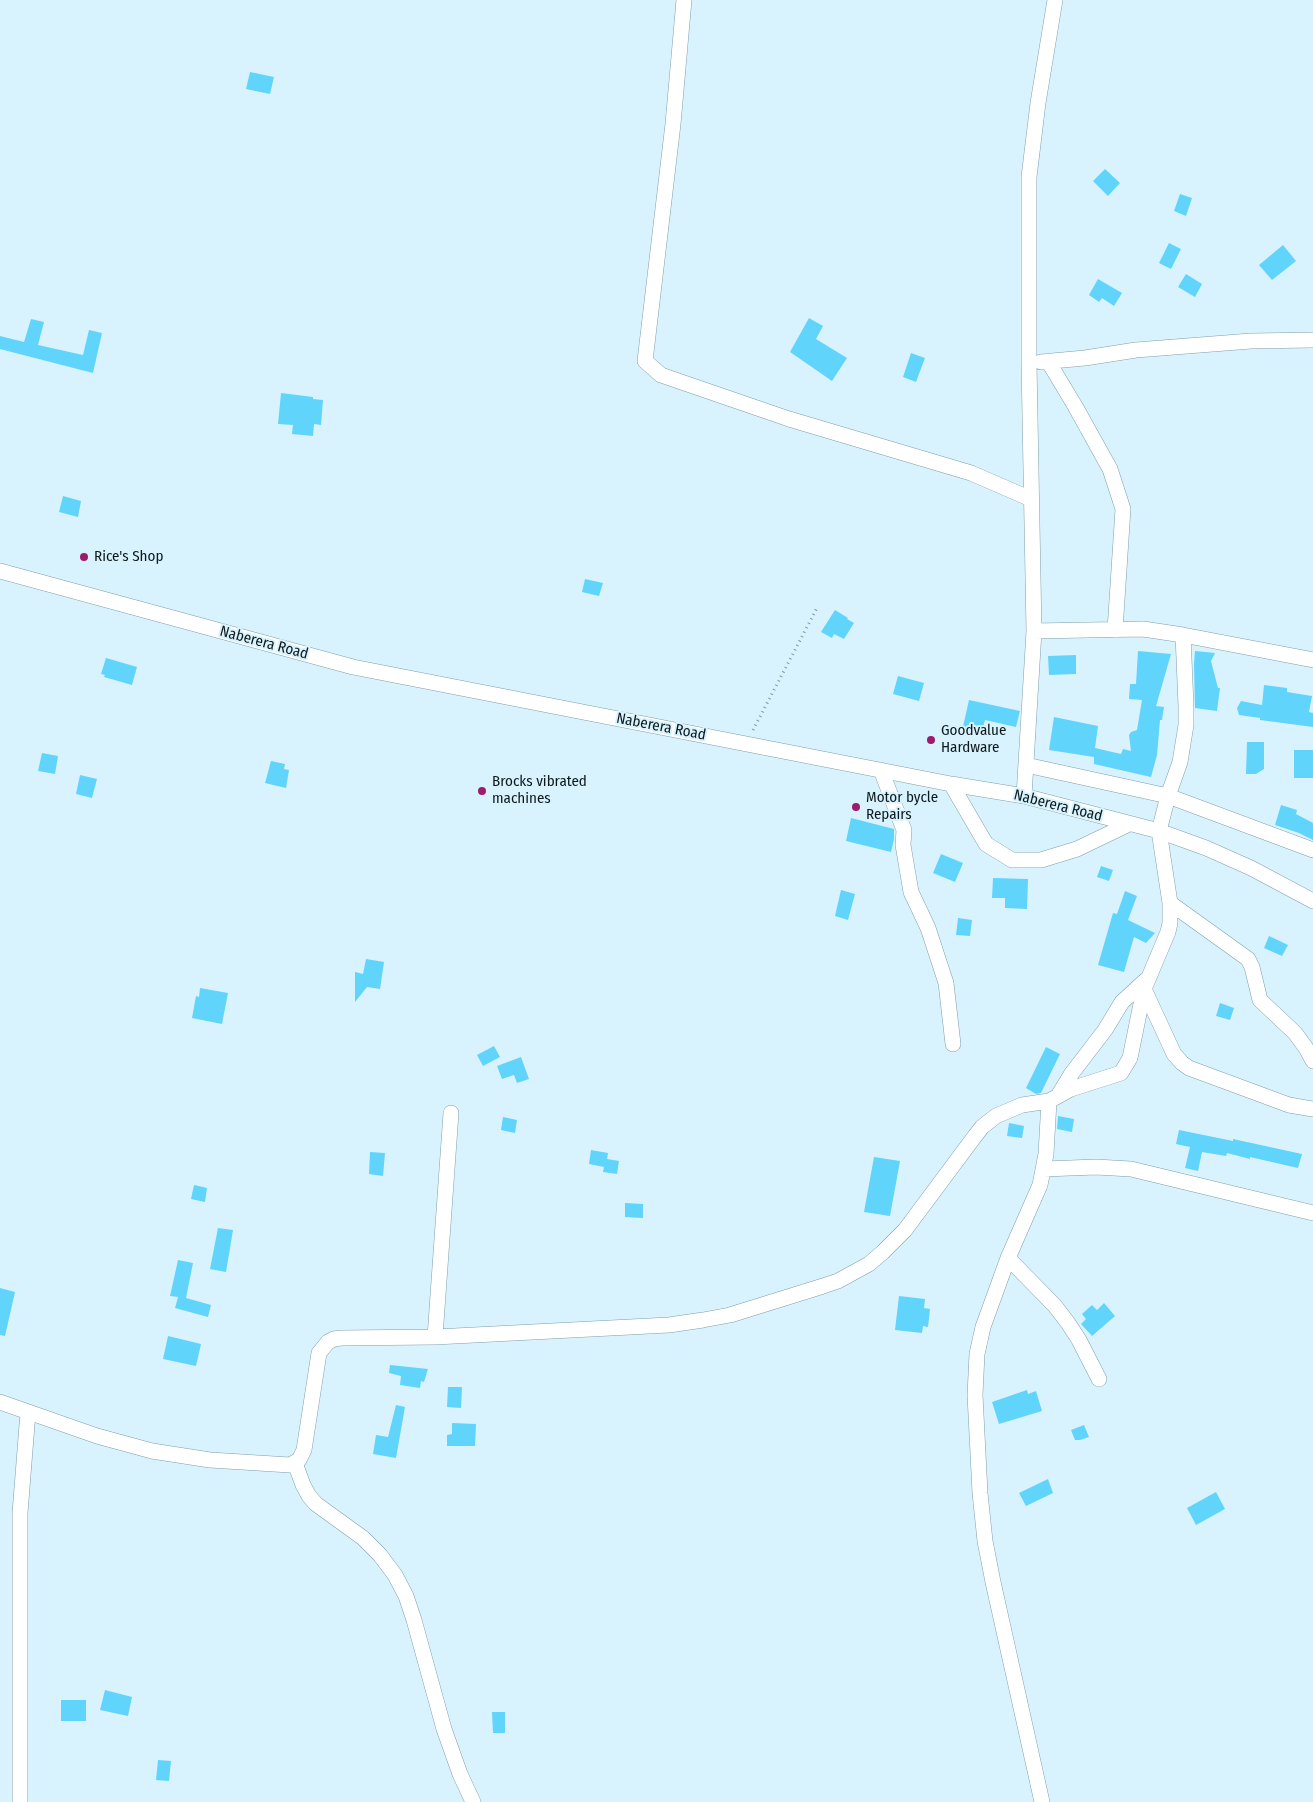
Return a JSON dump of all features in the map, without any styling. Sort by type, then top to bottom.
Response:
[{"type":"street","points":[[684,0],[674,124],[645,361],[661,375],[789,419],[971,473],[1031,499]]},
{"type":"street","points":[[1024,796],[1034,631],[1029,363],[1029,177],[1038,103],[1055,0]]},
{"type":"street","points":[[1029,363],[1085,358],[1136,350],[1251,341],[1313,340]]},
{"type":"street","points":[[1048,361],[1110,469],[1123,509],[1115,630]]},
{"type":"street","name":"Naberera Road","points":[[0,571],[353,667],[950,784],[1024,796],[1158,831],[1206,848],[1251,868],[1313,901]]},
{"type":"street","points":[[1034,631],[1142,629],[1313,660]]},
{"type":"street","points":[[0,1402],[97,1436],[168,1454],[210,1460],[286,1466],[295,1463],[302,1456],[317,1360],[323,1347],[328,1342],[341,1338],[435,1337],[659,1326],[695,1322],[730,1315],[838,1281],[869,1264],[884,1252],[905,1230],[972,1140],[989,1122],[1010,1109],[1053,1099],[1071,1089],[1121,1073],[1130,1058],[1146,983],[1168,932],[1171,914],[1158,831],[1180,762],[1186,725],[1183,635]]},
{"type":"street","points":[[1026,765],[1168,796],[1313,850]]},
{"type":"street","points":[[882,770],[904,830],[903,845],[911,892],[928,928],[946,983],[952,1044]]},
{"type":"street","points":[[950,784],[986,844],[1012,860],[1041,860],[1077,849],[1129,824]]},
{"type":"street","points":[[1170,903],[1248,959],[1260,1000],[1295,1033],[1313,1061]]},
{"type":"street","points":[[1042,1802],[985,1541],[974,1395],[977,1354],[983,1327],[1008,1258],[1036,1198],[1044,1169],[1053,1099],[1105,1030],[1122,1002],[1146,983]]},
{"type":"street","points":[[1146,983],[1174,1054],[1182,1063],[1189,1068],[1290,1105],[1313,1109]]},
{"type":"street","points":[[435,1337],[451,1112]]},
{"type":"street","points":[[1044,1169],[1096,1167],[1131,1169],[1313,1213]]},
{"type":"street","points":[[1008,1258],[1055,1306],[1068,1323],[1083,1346],[1099,1379]]},
{"type":"street","points":[[20,1802],[20,1513],[28,1412]]},
{"type":"street","points":[[295,1463],[303,1486],[309,1496],[316,1504],[363,1538],[380,1555],[395,1575],[406,1596],[444,1729],[472,1802]]},
{"type":"path","points":[[746,744],[818,606]]},
{"type":"building","points":[[250,72],[274,77],[270,94],[246,89]]},
{"type":"building","points":[[1105,169],[1120,183],[1108,196],[1093,181]]},
{"type":"building","points":[[1180,194],[1192,198],[1186,216],[1174,211]]},
{"type":"building","points":[[1169,243],[1181,249],[1171,269],[1159,263]]},
{"type":"building","points":[[1283,245],[1296,261],[1272,280],[1259,265]]},
{"type":"building","points":[[1186,274],[1202,284],[1195,297],[1178,287]]},
{"type":"building","points":[[1098,279],[1122,293],[1114,306],[1102,298],[1099,302],[1089,295]]},
{"type":"building","points":[[809,318],[823,326],[816,339],[847,358],[832,381],[790,352]]},
{"type":"building","points":[[31,319],[44,322],[38,345],[83,355],[89,330],[102,333],[93,373],[0,349],[0,336],[24,342]]},
{"type":"building","points":[[911,353],[925,358],[916,382],[903,377]]},
{"type":"building","points":[[281,393],[323,400],[321,425],[314,424],[313,436],[292,434],[293,425],[278,424]]},
{"type":"building","points":[[63,496],[81,501],[78,517],[59,512]]},
{"type":"building","points":[[585,579],[603,583],[599,596],[582,592]]},
{"type":"building","points":[[835,610],[854,623],[844,639],[834,634],[832,638],[821,632]]},
{"type":"building","points":[[1138,651],[1171,654],[1156,706],[1164,707],[1162,720],[1160,720],[1157,755],[1151,777],[1094,764],[1094,757],[1049,750],[1054,717],[1098,726],[1095,748],[1121,754],[1123,749],[1131,751],[1129,735],[1137,730],[1142,700],[1129,699],[1130,684],[1136,684]]},
{"type":"building","points":[[1195,651],[1215,653],[1211,661],[1218,688],[1220,688],[1217,711],[1195,708]]},
{"type":"building","points":[[1076,655],[1076,674],[1049,675],[1048,656]]},
{"type":"building","points":[[106,658],[137,667],[132,685],[104,677],[105,675],[101,674]]},
{"type":"building","points":[[898,676],[924,683],[919,701],[893,694]]},
{"type":"building","points":[[1264,685],[1287,688],[1287,692],[1312,696],[1309,712],[1313,713],[1313,727],[1260,720],[1260,718],[1239,715],[1237,708],[1241,701],[1262,705]]},
{"type":"building","points":[[969,700],[1020,711],[1016,727],[985,720],[981,735],[962,731]]},
{"type":"building","points":[[1247,742],[1264,742],[1264,769],[1256,774],[1246,774]]},
{"type":"building","points":[[1294,750],[1313,750],[1313,778],[1294,778]]},
{"type":"building","points":[[42,753],[58,756],[55,774],[38,771]]},
{"type":"building","points":[[271,761],[285,764],[284,769],[289,770],[286,788],[265,783]]},
{"type":"building","points":[[80,775],[97,779],[92,798],[76,794]]},
{"type":"building","points":[[1281,805],[1297,810],[1296,814],[1313,823],[1313,840],[1275,825]]},
{"type":"building","points":[[851,818],[894,829],[891,852],[846,841]]},
{"type":"building","points":[[941,854],[963,863],[955,882],[933,873]]},
{"type":"building","points":[[1101,866],[1113,870],[1109,881],[1097,877]]},
{"type":"building","points":[[993,878],[1028,879],[1027,909],[1005,908],[1005,898],[992,898]]},
{"type":"building","points":[[841,890],[855,894],[848,920],[835,916]]},
{"type":"building","points":[[1125,891],[1137,896],[1128,920],[1155,933],[1146,943],[1134,937],[1124,972],[1098,965],[1113,913],[1117,914]]},
{"type":"building","points":[[958,918],[972,920],[970,936],[956,935]]},
{"type":"building","points":[[1269,936],[1288,945],[1282,956],[1264,948]]},
{"type":"building","points":[[366,959],[384,962],[380,989],[367,987],[355,1002],[355,972],[363,974]]},
{"type":"building","points":[[200,988],[228,993],[222,1024],[192,1018],[196,996],[199,997]]},
{"type":"building","points":[[1220,1003],[1234,1008],[1230,1020],[1216,1016]]},
{"type":"building","points":[[494,1046],[500,1057],[483,1066],[477,1055]]},
{"type":"building","points":[[1046,1047],[1060,1054],[1041,1093],[1036,1094],[1026,1088]]},
{"type":"building","points":[[521,1057],[529,1079],[517,1083],[514,1075],[502,1079],[497,1066]]},
{"type":"building","points":[[1058,1116],[1074,1119],[1072,1132],[1057,1129]]},
{"type":"building","points":[[503,1117],[517,1120],[515,1133],[501,1130]]},
{"type":"building","points":[[1009,1123],[1024,1126],[1022,1138],[1007,1136]]},
{"type":"building","points":[[1179,1130],[1233,1141],[1233,1139],[1302,1154],[1298,1168],[1227,1153],[1226,1156],[1202,1152],[1198,1171],[1185,1168],[1190,1147],[1176,1144]]},
{"type":"building","points":[[591,1150],[608,1153],[607,1159],[619,1161],[617,1174],[603,1172],[604,1167],[589,1164]]},
{"type":"building","points":[[370,1152],[385,1153],[383,1176],[369,1174]]},
{"type":"building","points":[[874,1157],[900,1161],[890,1216],[864,1212]]},
{"type":"building","points":[[194,1185],[207,1188],[205,1202],[191,1199]]},
{"type":"building","points":[[625,1203],[643,1204],[643,1218],[625,1217]]},
{"type":"building","points":[[218,1228],[233,1230],[226,1272],[210,1269]]},
{"type":"building","points":[[178,1260],[193,1263],[186,1298],[211,1305],[208,1317],[175,1308],[178,1297],[170,1296]]},
{"type":"building","points":[[0,1288],[15,1292],[5,1336],[0,1335]]},
{"type":"building","points":[[899,1296],[925,1299],[924,1308],[930,1309],[928,1327],[923,1326],[922,1333],[895,1330]]},
{"type":"building","points":[[1104,1303],[1115,1316],[1092,1336],[1081,1324],[1086,1319],[1082,1314],[1092,1305],[1097,1310]]},
{"type":"building","points":[[168,1336],[201,1344],[196,1366],[163,1359]]},
{"type":"building","points":[[390,1365],[428,1369],[424,1382],[421,1381],[420,1388],[400,1385],[401,1376],[389,1373]]},
{"type":"building","points":[[448,1387],[462,1387],[461,1408],[447,1407]]},
{"type":"building","points":[[1027,1390],[1028,1394],[1036,1391],[1042,1411],[999,1424],[992,1402]]},
{"type":"building","points":[[396,1405],[405,1407],[396,1458],[373,1454],[376,1435],[388,1437]]},
{"type":"building","points":[[452,1423],[476,1424],[475,1446],[447,1446],[447,1435],[452,1434]]},
{"type":"building","points":[[1084,1425],[1089,1437],[1075,1440],[1071,1430]]},
{"type":"building","points":[[1048,1479],[1053,1493],[1026,1506],[1019,1493]]},
{"type":"building","points":[[1216,1492],[1225,1509],[1196,1525],[1187,1508]]},
{"type":"building","points":[[105,1690],[132,1697],[128,1716],[100,1710]]},
{"type":"building","points":[[61,1700],[86,1700],[86,1721],[61,1721]]},
{"type":"building","points":[[492,1712],[505,1712],[505,1733],[493,1733]]},
{"type":"building","points":[[158,1760],[171,1761],[169,1781],[156,1780]]},
{"type":"place","name":"Rice's Shop","points":[[84,557]]},
{"type":"place","name":"Goodvalue Hardware","points":[[931,740]]},
{"type":"place","name":"Brocks vibrated machines","points":[[482,791]]},
{"type":"place","name":"Motor bycle Repairs","points":[[856,807]]}]
